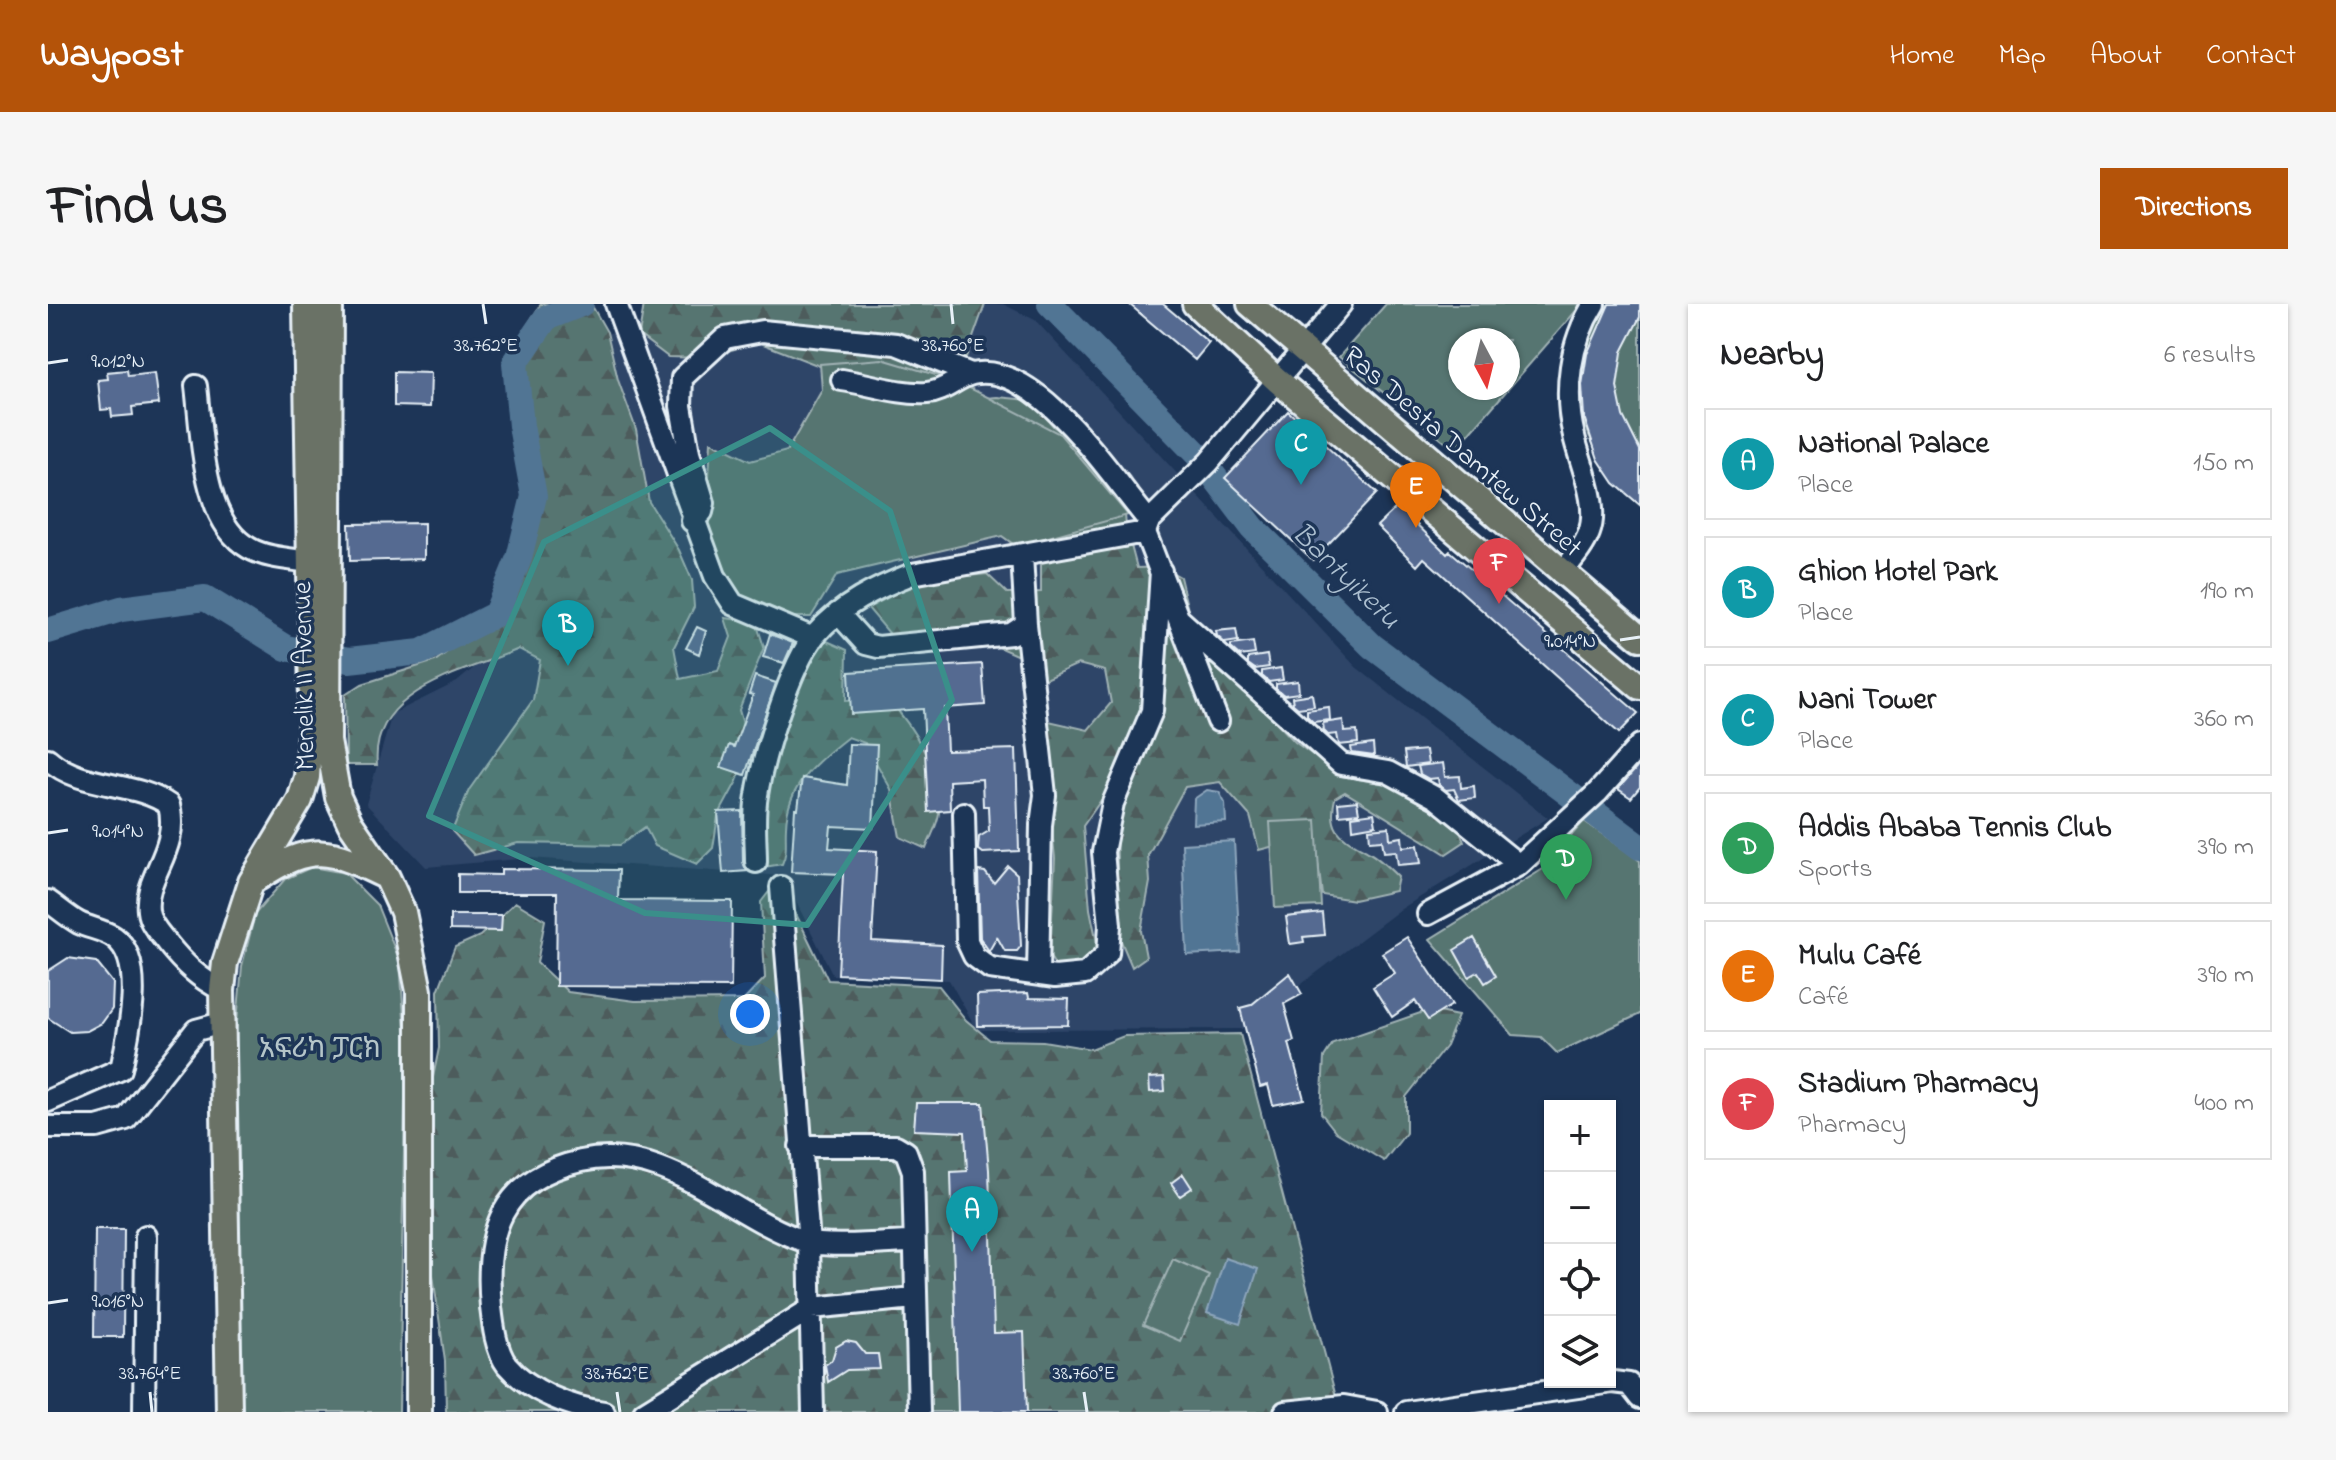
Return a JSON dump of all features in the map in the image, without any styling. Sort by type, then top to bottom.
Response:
[{"type":"main road","name":"Menelik II Avenue","points":[[306,304],[320,704],[338,797],[350,823],[387,877],[403,912],[419,991],[419,1412]]},
{"type":"main road","name":"Menelik II Avenue","points":[[317,571],[330,304]]},
{"type":"main road","points":[[1195,304],[1277,380],[1640,687]]},
{"type":"main road","name":"Ras Desta Damtew Street","points":[[1250,304],[1640,638]]},
{"type":"main road","name":"Menelik II Avenue","points":[[229,1412],[222,1023],[225,963],[251,882],[300,800],[320,704]]},
{"type":"main road","points":[[251,882],[285,859],[311,851],[341,855],[387,877]]},
{"type":"street","points":[[616,304],[692,521],[715,576],[733,604],[813,638]]},
{"type":"street","points":[[756,862],[756,797],[793,676],[813,638],[838,613],[876,588],[912,574],[1022,555],[1147,527],[1202,469],[1341,304]]},
{"type":"street","points":[[1561,573],[1590,531],[1590,496],[1573,432],[1569,373],[1577,335],[1594,304]]},
{"type":"street","points":[[692,521],[702,512],[704,503],[687,441],[681,406],[682,378],[725,338],[762,331],[896,344],[971,374],[999,374],[1025,385],[1055,408],[1147,527],[1218,721]]},
{"type":"street","points":[[842,380],[927,394],[946,389],[971,374]]},
{"type":"street","points":[[196,386],[205,463],[223,524],[249,548],[317,571]]},
{"type":"street","points":[[1022,555],[1026,624],[1045,795],[1041,825],[1038,974]]},
{"type":"street","points":[[964,813],[967,941],[974,956],[990,968],[1055,977],[1085,974],[1108,953],[1110,925],[1103,852],[1113,803],[1152,711],[1161,571]]},
{"type":"street","points":[[838,613],[866,644],[878,647],[1011,634],[1026,624]]},
{"type":"street","points":[[1179,619],[1341,764],[1388,772],[1436,798],[1519,865]]},
{"type":"street","points":[[1428,914],[1519,865],[1573,817],[1640,745]]},
{"type":"street","points":[[48,759],[58,768],[97,783],[157,796],[169,805],[172,839],[151,892],[148,911],[153,924],[184,966],[199,979],[222,990]]},
{"type":"street","points":[[781,887],[809,1243],[813,1412]]},
{"type":"street","points":[[48,901],[77,922],[115,938],[128,956],[133,985],[130,1030],[121,1069],[48,1101]]},
{"type":"street","points":[[48,1127],[97,1127],[126,1119],[196,1030],[222,1023]]},
{"type":"street","points":[[800,1146],[896,1146],[906,1152],[913,1171],[919,1412]]},
{"type":"street","points":[[604,1412],[562,1402],[531,1385],[506,1364],[497,1340],[489,1255],[496,1226],[512,1199],[532,1180],[581,1161],[607,1157],[645,1161],[783,1233],[809,1243],[913,1242]]},
{"type":"street","points":[[144,1412],[146,1236]]},
{"type":"street","points":[[644,1412],[812,1308],[914,1298]]},
{"type":"street","points":[[1406,1412],[1613,1382],[1636,1388]]},
{"type":"street","points":[[1285,1412],[1344,1406],[1377,1412]]},
{"type":"highlighted area","points":[[770,428],[890,511],[952,700],[807,925],[645,913],[429,816],[544,542]]},
{"type":"shaded area","points":[[706,304],[1003,304],[1035,320],[1356,667],[1548,818],[1401,909],[1242,1029],[977,1030],[949,980],[833,975],[783,876],[530,858],[426,867],[366,804],[392,714],[457,682],[514,634],[560,348]]},
{"type":"shaded area","points":[[1207,790],[1219,792],[1225,803],[1226,822],[1193,824],[1194,799]]},
{"type":"shaded area","points":[[1234,841],[1240,952],[1187,955],[1182,844]]},
{"type":"shaded area","points":[[1225,1258],[1258,1269],[1240,1324],[1207,1313]]},
{"type":"green space","points":[[541,304],[591,304],[607,332],[618,380],[636,429],[649,502],[679,550],[692,580],[694,607],[674,647],[680,679],[718,671],[731,637],[725,618],[756,622],[764,647],[739,710],[749,745],[737,781],[718,816],[713,848],[697,864],[655,846],[645,827],[620,845],[518,843],[474,855],[452,831],[469,790],[533,700],[540,660],[519,649],[448,676],[404,701],[388,718],[379,739],[377,765],[346,765],[345,695],[362,684],[435,661],[482,626],[515,582],[526,521],[517,417],[524,330]]},
{"type":"green space","points":[[644,304],[985,304],[960,374],[883,384],[835,372],[758,342],[704,358],[668,357],[639,335]]},
{"type":"green space","points":[[1386,304],[1582,304],[1520,375],[1520,328],[1448,328],[1448,400],[1498,400],[1455,450],[1339,357]]},
{"type":"green space","points":[[1609,304],[1640,304],[1640,505],[1602,461],[1589,436],[1581,410],[1579,383],[1582,356],[1592,329]]},
{"type":"green space","points":[[882,359],[956,381],[1060,434],[1128,515],[1016,546],[1002,536],[837,575],[811,617],[780,617],[733,596],[705,547],[711,442],[750,461],[787,451],[822,390],[820,364]]},
{"type":"green space","points":[[997,397],[1031,400],[1054,427],[1099,455],[1123,489],[1126,527],[1137,568],[1163,567],[1180,577],[1197,648],[1226,669],[1295,742],[1342,776],[1402,787],[1458,827],[1464,842],[1446,854],[1345,792],[1335,798],[1335,826],[1344,837],[1376,857],[1398,877],[1395,891],[1354,900],[1322,895],[1317,853],[1278,845],[1259,850],[1250,816],[1220,782],[1185,787],[1148,855],[1150,882],[1141,931],[1146,957],[1132,967],[1118,934],[1116,805],[1106,793],[1083,826],[1090,909],[1102,967],[1064,979],[1050,957],[1055,858],[1040,719],[1088,730],[1111,703],[1105,671],[1078,664],[1034,684],[1023,658],[985,641],[894,639],[868,608],[919,581],[987,574],[1007,593],[1041,592],[1041,564],[980,520],[964,400]]},
{"type":"green space","points":[[818,637],[847,650],[846,701],[887,698],[907,722],[924,751],[936,781],[939,813],[926,849],[900,837],[891,789],[865,743],[848,737],[825,755],[798,786],[788,812],[786,851],[782,864],[764,867],[760,815],[779,721]]},
{"type":"green space","points":[[1316,820],[1321,906],[1275,908],[1270,822]]},
{"type":"green space","points":[[1584,821],[1640,861],[1640,1014],[1557,1053],[1541,1037],[1513,1035],[1430,939],[1569,853],[1564,844]]},
{"type":"green space","name":"አፍሪካ ፓርክ","points":[[312,867],[345,873],[377,905],[400,962],[406,1045],[399,1412],[241,1412],[235,1044],[242,966],[255,914],[285,879]]},
{"type":"green space","points":[[779,879],[828,980],[939,986],[966,1020],[990,1040],[1043,1041],[1091,1049],[1124,1036],[1240,1034],[1340,1412],[446,1412],[445,1361],[430,1253],[427,1107],[439,1048],[438,991],[455,947],[480,936],[515,902],[545,920],[537,963],[568,992],[635,1001],[744,1000],[765,978],[761,902]]},
{"type":"green space","points":[[1429,1010],[1458,1016],[1446,1046],[1406,1097],[1406,1133],[1384,1161],[1336,1132],[1321,1113],[1324,1057],[1333,1043]]},
{"type":"green space","points":[[1173,1259],[1209,1275],[1180,1341],[1143,1325]]},
{"type":"building","points":[[1129,304],[1163,304],[1209,343],[1195,360]]},
{"type":"building","points":[[1609,304],[1640,304],[1640,317],[1622,352],[1617,387],[1623,416],[1640,450],[1640,505],[1614,483],[1598,459],[1584,417],[1582,385],[1587,354]]},
{"type":"building","points":[[127,370],[128,376],[155,373],[159,404],[132,407],[133,415],[112,417],[111,409],[101,410],[98,380],[108,379],[107,372]]},
{"type":"building","points":[[394,372],[431,373],[430,407],[394,406]]},
{"type":"building","points":[[1288,411],[1377,493],[1313,560],[1225,478]]},
{"type":"building","points":[[1398,506],[1447,554],[1450,551],[1638,713],[1619,733],[1424,558],[1417,566],[1377,526]]},
{"type":"building","points":[[424,523],[424,559],[350,561],[349,524]]},
{"type":"building","points":[[697,627],[706,631],[699,654],[686,648]]},
{"type":"building","points":[[1236,629],[1238,641],[1225,643],[1217,636],[1216,631]]},
{"type":"building","points":[[770,634],[793,643],[784,663],[763,657]]},
{"type":"building","points":[[1253,642],[1255,654],[1240,656],[1231,648],[1231,645]]},
{"type":"building","points":[[1267,655],[1269,667],[1255,669],[1248,664],[1248,658]]},
{"type":"building","points":[[982,664],[985,705],[945,708],[947,751],[1016,749],[1019,851],[983,853],[978,849],[979,837],[989,831],[988,806],[983,806],[982,779],[949,781],[950,810],[928,812],[923,709],[851,714],[849,672]]},
{"type":"building","points":[[1281,668],[1283,680],[1269,682],[1262,676],[1262,671]]},
{"type":"building","points":[[755,676],[776,683],[745,775],[721,767],[729,745],[734,747],[753,695],[749,694]]},
{"type":"building","points":[[1298,681],[1299,693],[1284,695],[1276,689],[1276,684]]},
{"type":"building","points":[[1312,694],[1314,706],[1298,708],[1293,704],[1292,697]]},
{"type":"building","points":[[1329,707],[1330,720],[1313,722],[1307,716],[1307,710]]},
{"type":"building","points":[[1343,720],[1344,732],[1357,731],[1358,743],[1339,745],[1337,734],[1328,735],[1324,731],[1323,723]]},
{"type":"building","points":[[849,744],[877,745],[873,828],[831,826],[829,848],[877,851],[872,941],[942,945],[941,979],[838,974],[843,874],[791,872],[795,809],[798,809],[802,778],[847,785]]},
{"type":"building","points":[[1373,744],[1374,756],[1352,753],[1351,747]]},
{"type":"building","points":[[1426,750],[1428,764],[1406,767],[1404,752]]},
{"type":"building","points":[[1443,763],[1445,777],[1460,776],[1461,788],[1474,786],[1475,798],[1459,800],[1454,789],[1446,790],[1439,785],[1438,778],[1429,779],[1420,774],[1418,766]]},
{"type":"building","points":[[1640,764],[1640,787],[1631,798],[1618,789]]},
{"type":"building","points":[[1357,801],[1359,813],[1339,815],[1338,803]]},
{"type":"building","points":[[742,811],[743,862],[747,871],[723,873],[718,812]]},
{"type":"building","points":[[1374,813],[1376,825],[1353,829],[1352,816]]},
{"type":"building","points":[[1389,827],[1390,839],[1402,837],[1403,847],[1418,845],[1421,863],[1398,865],[1396,851],[1384,852],[1382,840],[1370,841],[1369,829]]},
{"type":"building","points":[[1008,866],[1017,874],[1021,946],[1017,951],[1005,951],[997,937],[989,951],[980,938],[978,871],[985,872],[994,883]]},
{"type":"building","points":[[501,869],[619,870],[618,900],[732,901],[731,987],[556,986],[557,893],[458,893],[458,874],[501,875]]},
{"type":"building","points":[[1322,913],[1324,935],[1303,937],[1304,942],[1290,944],[1286,917]]},
{"type":"building","points":[[450,915],[502,915],[501,931],[450,930]]},
{"type":"building","points":[[1407,937],[1452,1005],[1428,1020],[1415,1001],[1392,1017],[1373,987],[1395,973],[1382,953]]},
{"type":"building","points":[[1474,938],[1496,976],[1485,983],[1478,972],[1469,977],[1454,950]]},
{"type":"building","points":[[68,958],[96,962],[113,983],[112,1009],[102,1023],[87,1031],[70,1032],[48,1018],[48,971]]},
{"type":"building","points":[[1290,973],[1302,994],[1284,1004],[1294,1041],[1289,1043],[1304,1099],[1273,1105],[1268,1085],[1260,1087],[1240,1008],[1251,1005]]},
{"type":"building","points":[[1028,993],[1029,998],[1069,999],[1068,1025],[978,1026],[977,995]]},
{"type":"building","points":[[1164,1077],[1165,1091],[1150,1092],[1149,1078]]},
{"type":"building","points":[[916,1103],[983,1103],[989,1170],[994,1333],[1024,1332],[1027,1412],[958,1412],[951,1172],[967,1171],[965,1132],[914,1130]]},
{"type":"building","points":[[1183,1174],[1192,1188],[1180,1196],[1171,1183]]},
{"type":"building","points":[[95,1229],[124,1229],[123,1337],[94,1337]]},
{"type":"building","points":[[846,1341],[856,1343],[865,1354],[878,1354],[880,1369],[847,1370],[828,1382],[825,1365],[832,1360],[836,1347]]},
{"type":"waterway","name":"Bantyiketu","points":[[48,631],[121,609],[205,598],[286,648],[349,660],[421,652],[496,614],[519,558],[534,496],[521,426],[515,363],[546,318],[581,304]]},
{"type":"waterway","name":"Bantyiketu","points":[[1050,304],[1198,455],[1253,528],[1372,646],[1640,847]]},
{"type":"place","name":"Nani Tower","points":[[1301,485]]},
{"type":"place","name":"Mulu Café","points":[[1416,528]]},
{"type":"place","name":"Stadium Pharmacy","points":[[1499,604]]},
{"type":"place","name":"Ghion Hotel Park","points":[[568,666]]},
{"type":"place","name":"Addis Ababa Tennis Club","points":[[1566,900]]},
{"type":"place","name":"National Palace","points":[[972,1252]]}]
